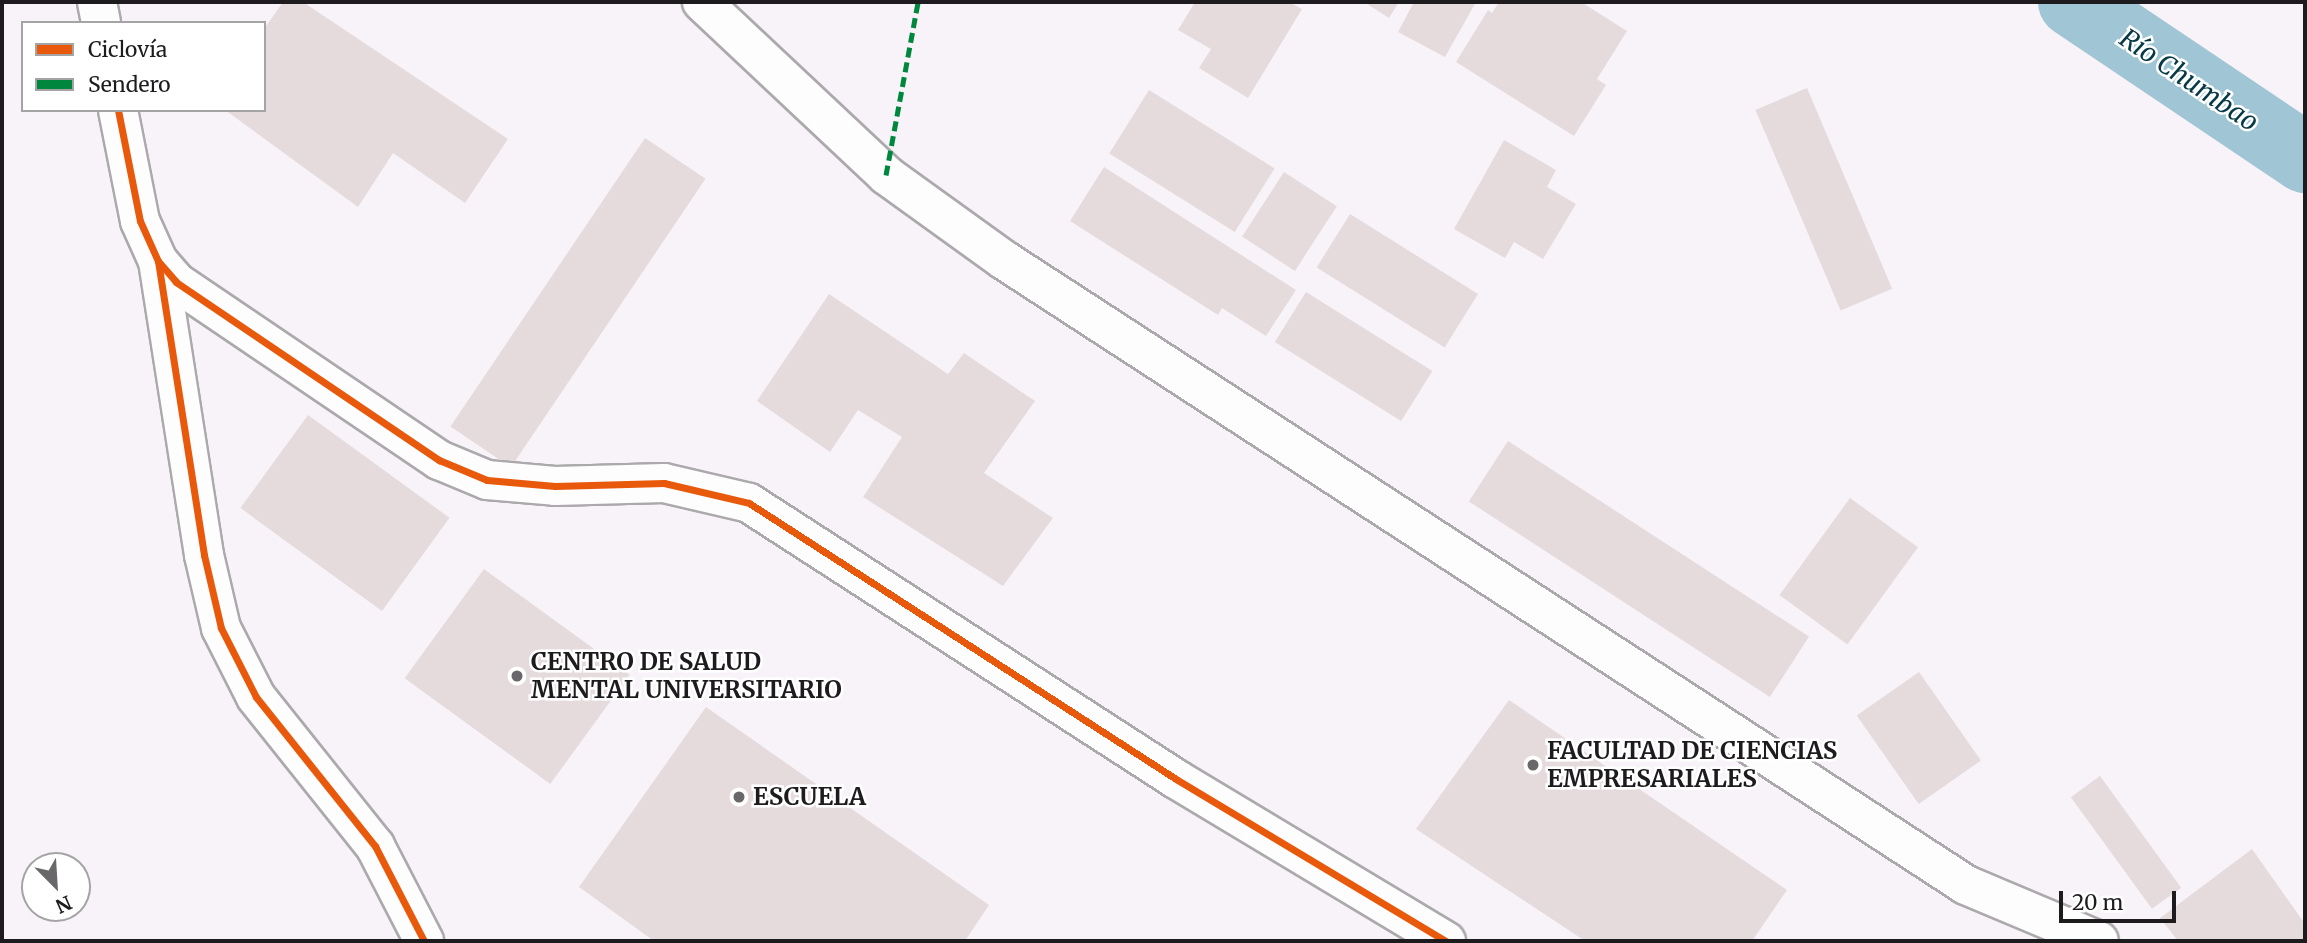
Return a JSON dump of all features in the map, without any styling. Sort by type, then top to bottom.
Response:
[{"type":"street","points":[[97,2],[101,21]]},
{"type":"street","points":[[702,2],[886,175],[1004,260],[1966,885],[2098,941]]},
{"type":"street","points":[[118,112],[140,221],[158,261],[204,555],[221,628],[256,697],[375,846],[424,941]]},
{"type":"street","points":[[158,261],[176,282],[439,460],[487,480],[555,485],[664,483],[749,503],[1176,779],[1446,941]]},
{"type":"building","points":[[283,2],[303,2],[508,139],[465,203],[393,153],[358,207],[228,112],[266,112],[266,26]]},
{"type":"building","points":[[1195,2],[1289,2],[1302,9],[1248,98],[1199,68],[1211,49],[1178,30]]},
{"type":"building","points":[[1364,2],[1399,2],[1389,18]]},
{"type":"building","points":[[1414,2],[1476,2],[1445,57],[1398,32]]},
{"type":"building","points":[[1499,2],[1581,2],[1627,31],[1597,79],[1606,85],[1574,136],[1456,62],[1488,10],[1492,13]]},
{"type":"building","points":[[1807,88],[1892,289],[1841,311],[1755,110]]},
{"type":"building","points":[[1149,90],[1275,168],[1235,232],[1109,154]]},
{"type":"building","points":[[645,138],[706,179],[511,467],[450,427]]},
{"type":"building","points":[[1504,140],[1556,170],[1547,187],[1576,204],[1543,259],[1514,242],[1505,258],[1454,229]]},
{"type":"building","points":[[1104,167],[1296,290],[1266,336],[1222,308],[1218,315],[1070,221]]},
{"type":"building","points":[[1284,172],[1337,206],[1295,271],[1242,237]]},
{"type":"building","points":[[1350,214],[1478,294],[1445,347],[1317,267]]},
{"type":"building","points":[[1306,292],[1432,371],[1401,421],[1275,342]]},
{"type":"building","points":[[829,294],[948,374],[964,353],[1035,401],[984,473],[1053,518],[1003,586],[863,497],[902,437],[858,410],[830,452],[757,401]]},
{"type":"building","points":[[308,415],[450,518],[382,611],[240,508]]},
{"type":"building","points":[[1508,441],[1809,637],[1770,697],[1469,501]]},
{"type":"building","points":[[1850,498],[1918,547],[1847,644],[1779,595]]},
{"type":"building","name":"CENTRO DE SALUD MENTAL UNIVERSITARIO","points":[[484,569],[630,675],[550,784],[405,678]]},
{"type":"building","points":[[1919,672],[1981,760],[1919,804],[1857,716]]},
{"type":"building","name":"FACULTAD DE CIENCIAS EMPRESARIALES","points":[[1509,700],[1787,890],[1752,941],[1585,941],[1416,829]]},
{"type":"building","name":"ESCUELA","points":[[706,707],[989,905],[965,941],[654,941],[579,887]]},
{"type":"building","points":[[2100,776],[2181,888],[2152,909],[2071,797]]},
{"type":"building","points":[[2252,849],[2305,924],[2305,941],[2178,941],[2160,918]]},
{"type":"waterway","name":"Río Chumbao","points":[[2073,2],[2305,158]]},
{"type":"marked path","points":[[886,175],[918,2]]},
{"type":"cycle path","points":[[118,112],[140,221],[158,261],[176,282],[439,460],[487,480],[555,486],[664,483],[749,503],[1176,779],[1446,941]]},
{"type":"cycle path","points":[[158,261],[204,555],[221,628],[256,697],[375,846],[424,941]]},
{"type":"place","name":"CENTRO DE SALUD MENTAL UNIVERSITARIO","points":[[517,676]]},
{"type":"place","name":"FACULTAD DE CIENCIAS EMPRESARIALES","points":[[1533,765]]},
{"type":"place","name":"ESCUELA","points":[[739,797]]}]
